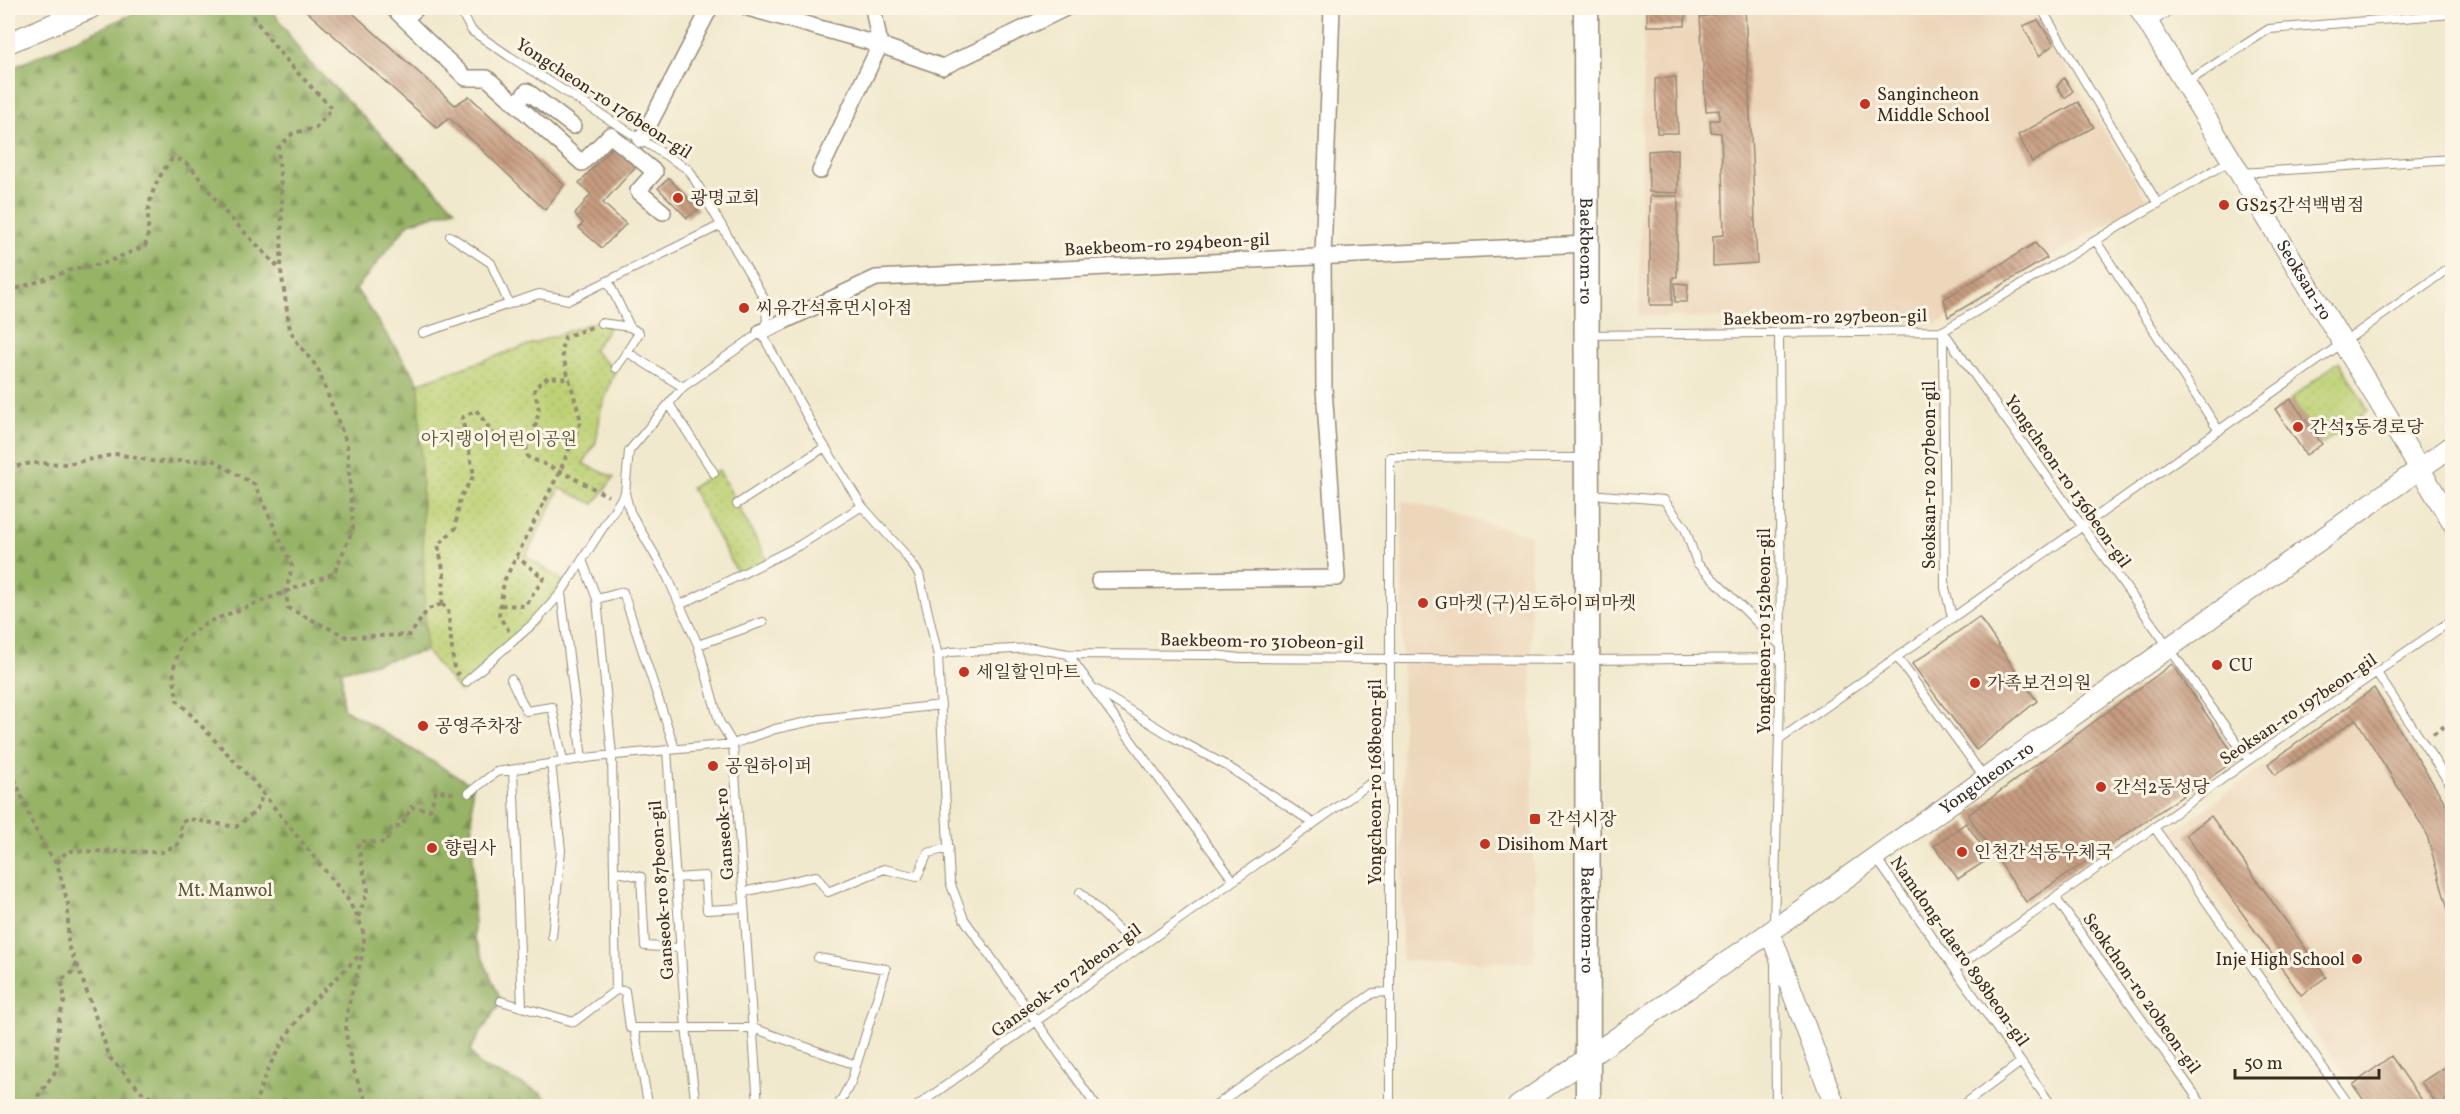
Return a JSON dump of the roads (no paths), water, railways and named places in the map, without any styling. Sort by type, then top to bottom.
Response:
[{"type":"main road","name":"Baekbeom-ro","points":[[1586,8],[1588,1107]]},
{"type":"street","points":[[8,43],[88,8]]},
{"type":"street","points":[[393,8],[466,78],[487,78],[582,163],[610,135],[656,172],[638,191],[663,212]]},
{"type":"street","points":[[405,20],[417,8]]},
{"type":"street","points":[[641,140],[710,8]]},
{"type":"street","points":[[748,8],[880,45],[943,67],[1066,8]]},
{"type":"street","points":[[820,171],[880,45],[873,8]]},
{"type":"street","points":[[1099,581],[1337,578],[1324,388],[1323,256],[1332,8]]},
{"type":"street","name":"Seoksan-ro","points":[[2139,8],[2452,522]]},
{"type":"street","points":[[516,104],[527,91],[573,126]]},
{"type":"street","name":"Baekbeom-ro 294beon-gil","points":[[761,332],[876,278],[1586,244]]},
{"type":"street","name":"Yongcheon-ro","points":[[1518,1107],[1588,1057],[1773,935],[1875,857],[2452,447]]},
{"type":"street","points":[[1773,935],[1835,1107]]},
{"type":"lane","name":"Yongcheon-ro 176beon-gil","points":[[459,8],[472,31],[689,170],[765,300],[767,321],[761,332]]},
{"type":"lane","points":[[2041,8],[2158,204]]},
{"type":"lane","points":[[2149,25],[2173,8]]},
{"type":"lane","points":[[2185,84],[2269,29],[2452,14]]},
{"type":"lane","points":[[2235,166],[2452,159]]},
{"type":"lane","name":"Baekbeom-ro 297beon-gil","points":[[1587,335],[1943,331],[2158,204],[2235,166]]},
{"type":"lane","points":[[423,333],[539,294],[569,300],[721,225]]},
{"type":"lane","points":[[450,236],[491,263],[508,304]]},
{"type":"lane","points":[[2096,241],[2219,431]]},
{"type":"lane","points":[[1779,740],[2452,266]]},
{"type":"lane","points":[[608,281],[630,327]]},
{"type":"lane","points":[[601,323],[630,327],[639,333],[616,368]]},
{"type":"lane","name":"Yongcheon-ro 136beon-gil","points":[[1943,331],[2249,760]]},
{"type":"lane","name":"Seoksan-ro 207beon-gil","points":[[1943,331],[1945,588],[1952,617]]},
{"type":"lane","points":[[761,332],[825,447],[862,506],[904,553],[919,574],[938,656],[950,882],[964,919],[1096,1107]]},
{"type":"lane","name":"Ganseok-ro","points":[[758,1107],[733,744],[719,721],[698,645],[667,576],[630,512],[625,493],[629,451],[683,387],[761,332]]},
{"type":"lane","name":"Yongcheon-ro 152beon-gil","points":[[1776,1107],[1773,935],[1780,658],[1779,333]]},
{"type":"lane","points":[[627,352],[683,387]]},
{"type":"lane","points":[[669,404],[714,473]]},
{"type":"lane","points":[[737,504],[825,447]]},
{"type":"lane","name":"Yongcheon-ro 168beon-gil","points":[[1390,1107],[1390,457],[1587,458]]},
{"type":"lane","points":[[466,682],[535,622],[561,594],[625,493]]},
{"type":"lane","points":[[1587,494],[1664,500],[1685,528],[1697,563],[1780,645]]},
{"type":"lane","points":[[680,605],[800,545],[862,506]]},
{"type":"lane","points":[[582,560],[597,599],[612,755],[616,990]]},
{"type":"lane","name":"Ganseok-ro 87beon-gil","points":[[597,599],[623,592],[671,750],[675,878],[686,1028],[696,1107]]},
{"type":"lane","points":[[561,594],[582,759]]},
{"type":"lane","name":"Seoksan-ro 197beon-gil","points":[[1955,969],[2249,760],[2452,620]]},
{"type":"lane","points":[[698,645],[763,622]]},
{"type":"lane","name":"Baekbeom-ro 310beon-gil","points":[[938,656],[950,652],[1034,648],[1068,654],[1215,655],[1239,658],[1587,660]]},
{"type":"lane","points":[[1068,654],[1233,880]]},
{"type":"lane","points":[[1897,657],[1986,778]]},
{"type":"lane","points":[[1587,660],[1780,658]]},
{"type":"lane","points":[[2377,673],[2452,787]]},
{"type":"lane","points":[[511,679],[526,711],[552,706],[563,762]]},
{"type":"lane","points":[[1092,686],[1171,736],[1227,766],[1313,823]]},
{"type":"lane","points":[[469,793],[496,772],[612,755],[733,744],[776,729],[821,719],[941,705]]},
{"type":"lane","points":[[551,764],[561,850],[552,936]]},
{"type":"lane","points":[[513,770],[522,1007]]},
{"type":"lane","name":"Ganseok-ro 72beon-gil","points":[[917,1107],[1313,823],[1372,782],[1390,776]]},
{"type":"lane","points":[[2154,827],[2350,1107]]},
{"type":"lane","points":[[743,892],[816,876],[828,892],[884,869],[917,877],[928,853],[949,848]]},
{"type":"lane","name":"Namdong-daero 898beon-gil","points":[[1875,857],[2052,1107]]},
{"type":"lane","points":[[614,871],[640,877],[645,946],[680,948]]},
{"type":"lane","points":[[675,878],[705,876],[707,910],[744,908]]},
{"type":"lane","points":[[1080,892],[1137,948]]},
{"type":"lane","name":"Seokchon-ro 20beon-gil","points":[[2055,897],[2203,1107]]},
{"type":"lane","points":[[818,958],[886,969],[851,1082],[838,1107]]},
{"type":"lane","points":[[501,1001],[574,1022],[616,990],[625,991],[648,1103],[641,1104],[641,1107]]},
{"type":"lane","points":[[1215,1107],[1373,993],[1390,992]]},
{"type":"lane","points":[[632,1028],[753,1028],[856,1065]]},
{"type":"lane","name":"Namdong-daero 898beon-gil","points":[[1962,1107],[2021,1062]]},
{"type":"place","name":"Sangincheon Middle School","points":[[1865,104]]},
{"type":"place","name":"광명교회","points":[[678,198]]},
{"type":"place","name":"GS25간석백범점","points":[[2224,205]]},
{"type":"place","name":"씨유간석휴먼시아점","points":[[744,308]]},
{"type":"place","name":"간석3동경로당","points":[[2298,427]]},
{"type":"place","name":"G마켓 (구)심도하이퍼마켓","points":[[1423,603]]},
{"type":"place","name":"CU","points":[[2217,665]]},
{"type":"place","name":"세일할인마트","points":[[964,672]]},
{"type":"place","name":"가족보건의원","points":[[1975,683]]},
{"type":"place","name":"공영주차장","points":[[423,726]]},
{"type":"place","name":"공원하이퍼","points":[[713,766]]},
{"type":"place","name":"간석2동성당","points":[[2101,787]]},
{"type":"place","name":"간석시장","points":[[1535,819]]},
{"type":"place","name":"Disihom Mart","points":[[1485,844]]},
{"type":"place","name":"향림사","points":[[432,848]]},
{"type":"place","name":"인천간석동우체국","points":[[1962,852]]},
{"type":"place","name":"Inje High School","points":[[2357,959]]},
{"type":"park label","name":"아지랭이어린이공원","points":[[499,439]]},
{"type":"park label","name":"Mt. Manwol","points":[[225,890]]}]
